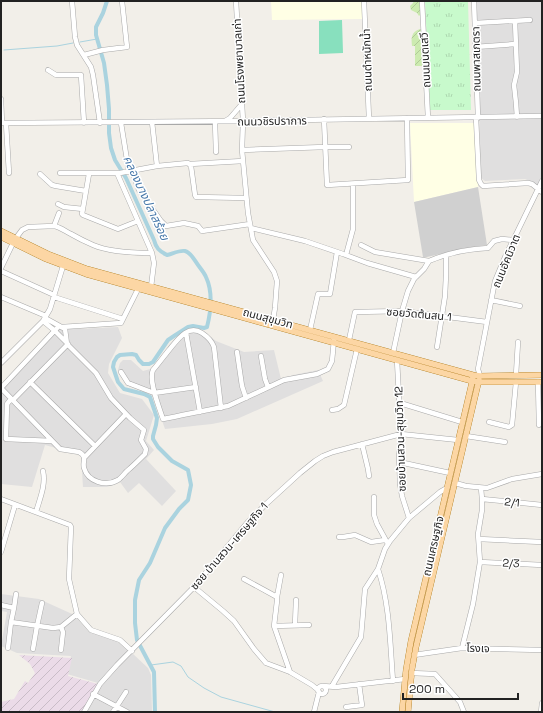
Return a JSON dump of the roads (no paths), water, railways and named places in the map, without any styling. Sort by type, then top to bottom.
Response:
[{"type":"main road","name":"ถนนสุขุมวิท","points":[[1,231],[46,259],[63,266],[138,289],[176,296]]},
{"type":"main road","name":"ถนนสุขุมวิท","points":[[1,237],[14,239],[65,261],[94,271],[151,287],[176,296],[334,339],[349,340],[393,352],[476,379],[516,375],[542,375]]},
{"type":"main road","name":"ถนนสุขุมวิท","points":[[212,306],[310,330],[357,349],[476,379],[540,382]]},
{"type":"main road","name":"ถนนเศรษฐกิจ","points":[[402,712],[411,641],[462,422],[476,379]]},
{"type":"main road","name":"ถนนเศรษฐกิจ","points":[[408,712],[414,655],[466,436],[476,379]]},
{"type":"street","points":[[72,1],[77,45],[91,67],[103,123]]},
{"type":"street","points":[[84,55],[103,50],[127,47],[122,1]]},
{"type":"street","name":"ถนนโรงพยาบาลเก่า","points":[[236,1],[243,122],[242,150],[246,198],[253,240],[274,272],[277,281],[273,320]]},
{"type":"street","name":"ถนนตำหนักน้ำ","points":[[364,1],[369,119]]},
{"type":"street","name":"ถนนมนตเสวี","points":[[422,1],[428,118]]},
{"type":"street","name":"ถนนพาสเภตรา","points":[[474,1],[479,180],[483,186],[528,183],[540,190]]},
{"type":"street","points":[[475,23],[530,20]]},
{"type":"street","points":[[515,21],[517,72],[514,85],[517,117]]},
{"type":"street","points":[[475,47],[516,44]]},
{"type":"street","points":[[48,70],[56,74],[81,75],[84,123]]},
{"type":"street","points":[[1,99],[9,173]]},
{"type":"street","points":[[224,122],[230,118],[242,104]]},
{"type":"street","points":[[242,110],[250,118],[260,121]]},
{"type":"street","name":"ถนนวชิรปราการ","points":[[3,123],[243,122],[324,119],[542,116]]},
{"type":"street","points":[[324,119],[327,185],[408,180],[407,118]]},
{"type":"street","points":[[152,122],[157,166]]},
{"type":"street","points":[[215,122],[216,152]]},
{"type":"street","points":[[122,123],[129,172],[139,190],[166,226],[184,223],[198,226],[202,231],[251,226],[305,241],[367,263],[416,277]]},
{"type":"street","points":[[242,150],[325,147],[348,148]]},
{"type":"street","points":[[60,173],[118,173],[157,166],[188,163],[243,161]]},
{"type":"street","points":[[190,164],[196,197],[246,198]]},
{"type":"street","points":[[118,173],[152,253],[154,263],[151,287]]},
{"type":"street","points":[[40,174],[52,185],[86,191]]},
{"type":"street","points":[[88,174],[83,215],[116,229],[120,229],[138,221]]},
{"type":"street","name":"ถนนอัคนิวาต","points":[[476,379],[495,281],[513,240],[540,190],[542,181]]},
{"type":"street","points":[[346,255],[353,229],[353,184]]},
{"type":"street","points":[[58,204],[64,207],[83,209]]},
{"type":"street","points":[[54,226],[59,213]]},
{"type":"street","points":[[123,319],[54,296],[1,269],[14,239],[22,230],[28,227],[54,226],[95,246],[137,253],[152,253]]},
{"type":"street","points":[[362,245],[375,252],[429,261],[461,251],[488,248],[494,241],[502,239],[513,240]]},
{"type":"street","points":[[310,330],[318,294],[330,294],[337,252]]},
{"type":"street","points":[[437,347],[446,296],[446,255]]},
{"type":"street","points":[[393,352],[402,310],[408,291],[416,277],[429,261]]},
{"type":"street","points":[[1,363],[44,318],[50,309],[63,266]]},
{"type":"street","points":[[44,318],[55,331],[97,374],[110,396],[126,414],[144,430],[141,440],[146,449],[144,455],[118,480],[105,483],[96,482],[84,468],[83,455],[79,452],[60,449],[1,388],[55,331],[61,326],[121,323],[138,289]]},
{"type":"street","points":[[1,297],[61,326],[66,330],[67,343],[7,404],[6,439],[52,441]]},
{"type":"street","points":[[491,300],[520,306]]},
{"type":"street","name":"ซอยวัดต้นสน 1","points":[[349,340],[355,312],[402,310],[487,322]]},
{"type":"street","points":[[221,408],[213,343],[201,332],[192,330],[186,332],[179,337],[152,371],[154,393],[163,419],[221,408],[228,406],[284,380],[317,374],[328,369],[332,361],[334,339]]},
{"type":"street","points":[[186,332],[200,412]]},
{"type":"street","points":[[516,375],[518,342]]},
{"type":"street","points":[[332,410],[338,409],[344,405],[357,349]]},
{"type":"street","points":[[237,352],[242,386],[246,398]]},
{"type":"street","points":[[261,356],[268,387]]},
{"type":"street","name":"ซอยบ้านสวน-สุขุมวิท 12","points":[[397,360],[401,434],[400,484],[409,518]]},
{"type":"street","points":[[121,372],[128,383],[154,393],[196,387]]},
{"type":"street","points":[[30,382],[95,446]]},
{"type":"street","points":[[489,422],[509,427],[512,425],[516,382]]},
{"type":"street","points":[[539,425],[540,382]]},
{"type":"street","points":[[400,403],[462,422]]},
{"type":"street","points":[[84,458],[126,414]]},
{"type":"street","name":"ซอย บ้านสวน-เศรษฐกิจ 1","points":[[84,712],[93,694],[101,683],[194,587],[247,523],[300,473],[315,461],[333,452],[401,434],[458,440]]},
{"type":"street","points":[[466,436],[506,442]]},
{"type":"street","points":[[362,444],[369,476]]},
{"type":"street","points":[[400,462],[450,473]]},
{"type":"street","points":[[36,512],[44,486],[43,471]]},
{"type":"street","points":[[454,483],[487,488],[512,480],[542,474]]},
{"type":"street","points":[[316,705],[325,693],[334,686],[361,638],[365,589],[378,569],[387,542],[409,518],[447,488]]},
{"type":"street","points":[[462,648],[473,604],[480,562],[478,534],[482,510],[481,488]]},
{"type":"street","points":[[374,497],[374,515],[377,524],[387,542]]},
{"type":"street","points":[[1,499],[70,525],[69,578],[76,614],[92,630],[120,640],[132,650]]},
{"type":"street","name":"2/1","points":[[482,499],[542,505]]},
{"type":"street","points":[[1,552],[15,505]]},
{"type":"street","points":[[339,537],[355,535],[371,542],[387,542]]},
{"type":"street","points":[[479,539],[542,542]]},
{"type":"street","name":"2/3","points":[[480,562],[542,565]]},
{"type":"street","points":[[378,569],[383,584],[386,604],[393,680]]},
{"type":"street","points":[[280,575],[274,626],[290,672]]},
{"type":"street","points":[[244,579],[277,597]]},
{"type":"street","points":[[194,587],[234,621],[266,663],[290,672],[312,685],[322,694],[325,693]]},
{"type":"street","points":[[8,648],[16,594]]},
{"type":"street","points":[[294,625],[296,600]]},
{"type":"street","points":[[33,649],[42,602]]},
{"type":"street","points":[[1,606],[14,608]]},
{"type":"street","points":[[11,622],[53,628],[61,627],[76,614]]},
{"type":"street","points":[[274,626],[309,625]]},
{"type":"street","points":[[61,627],[63,632],[61,650]]},
{"type":"street","name":"โรงเจ","points":[[414,655],[462,648],[542,650]]},
{"type":"street","points":[[411,673],[435,674],[460,702],[464,712]]},
{"type":"street","points":[[312,685],[334,686],[405,680]]},
{"type":"street","points":[[346,707],[362,705],[359,684]]},
{"type":"street","points":[[314,712],[319,688],[323,686]]},
{"type":"street","points":[[323,686],[326,689],[325,693]]},
{"type":"street","points":[[113,712],[126,692]]},
{"type":"street","points":[[93,694],[127,712]]},
{"type":"street","points":[[541,712],[542,703]]},
{"type":"waterway","name":"คลองบางปลาสร้อย","points":[[107,1],[96,27],[96,35],[104,63],[109,109],[109,133],[111,148],[115,160],[126,178],[157,247],[160,251],[167,255],[183,251],[190,254],[205,275],[210,289],[210,315],[207,327],[188,327],[168,340],[153,362],[149,364],[143,364],[136,355],[132,354],[120,355],[117,357],[113,367],[118,382],[124,389],[150,397],[157,418],[153,439],[158,447],[172,461],[188,470],[191,485],[188,500],[179,509],[165,528],[150,563],[139,580],[135,600],[137,640],[154,672],[155,712]]},
{"type":"waterway","points":[[80,42],[97,39]]},
{"type":"waterway","points":[[4,50],[57,46],[73,43]]},
{"type":"waterway","points":[[151,665],[173,662],[181,666],[188,677],[221,697],[275,712]]}]
